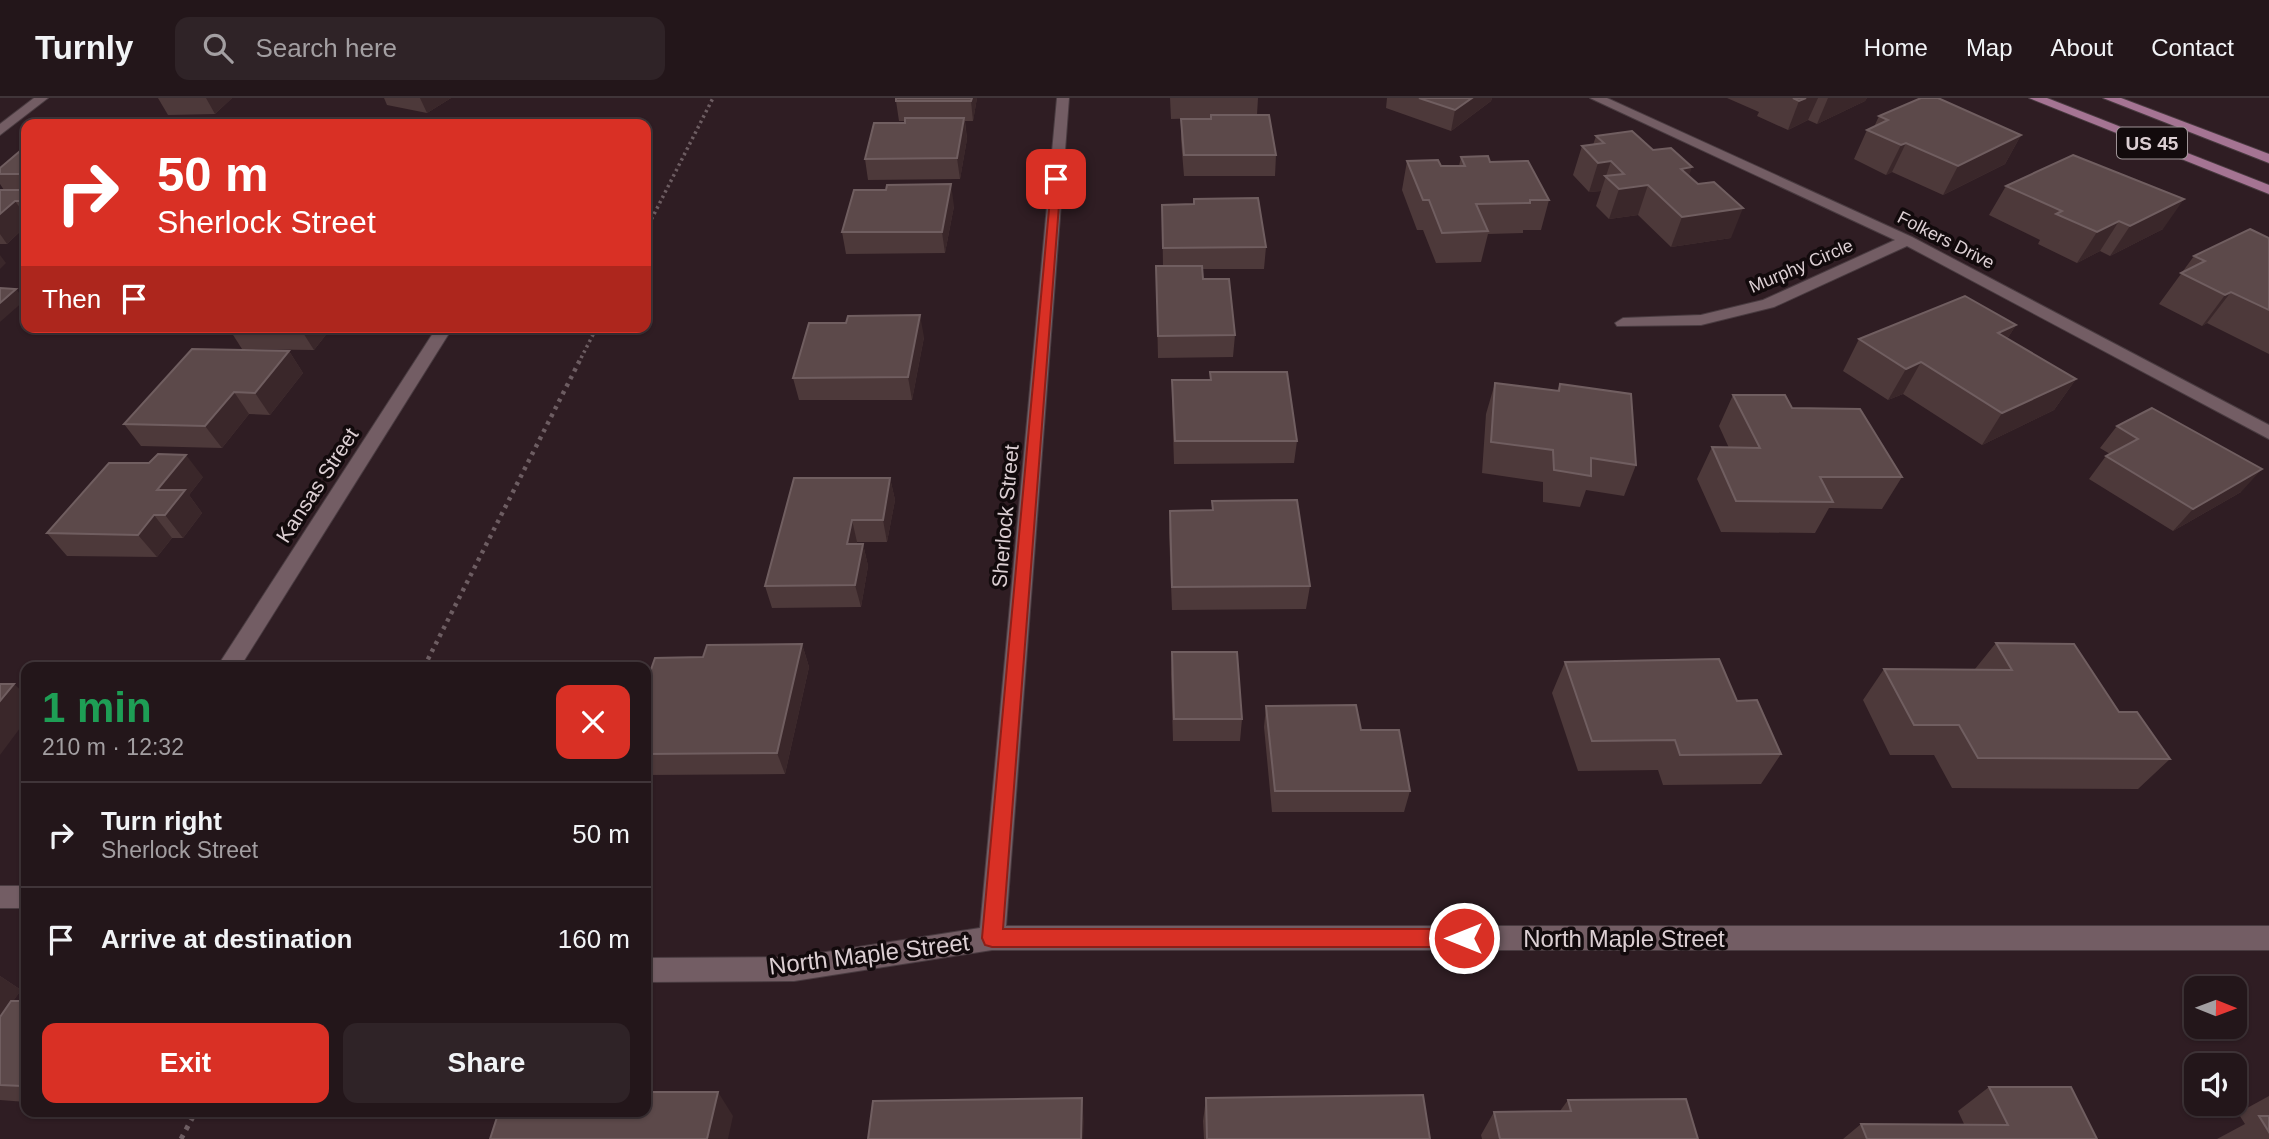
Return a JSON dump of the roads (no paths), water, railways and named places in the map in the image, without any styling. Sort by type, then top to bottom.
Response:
[{"type":"main road","name":"US 45","points":[[2035,98],[2269,190]]},
{"type":"main road","name":"US 45","points":[[2109,98],[2269,159]]},
{"type":"street","points":[[0,131],[42,98]]},
{"type":"street","name":"Sherlock Street","points":[[992,938],[1063,98]]},
{"type":"street","name":"Folkers Drive","points":[[1596,98],[1907,240],[2269,433]]},
{"type":"street","name":"Murphy Circle","points":[[1623,323],[1701,320],[1768,304],[1907,240]]},
{"type":"street","name":"Kansas Street","points":[[231,662],[440,333]]},
{"type":"street","points":[[0,897],[21,897]]},
{"type":"street","name":"North Maple Street","points":[[651,970],[794,969],[992,938],[2269,938]]}]
